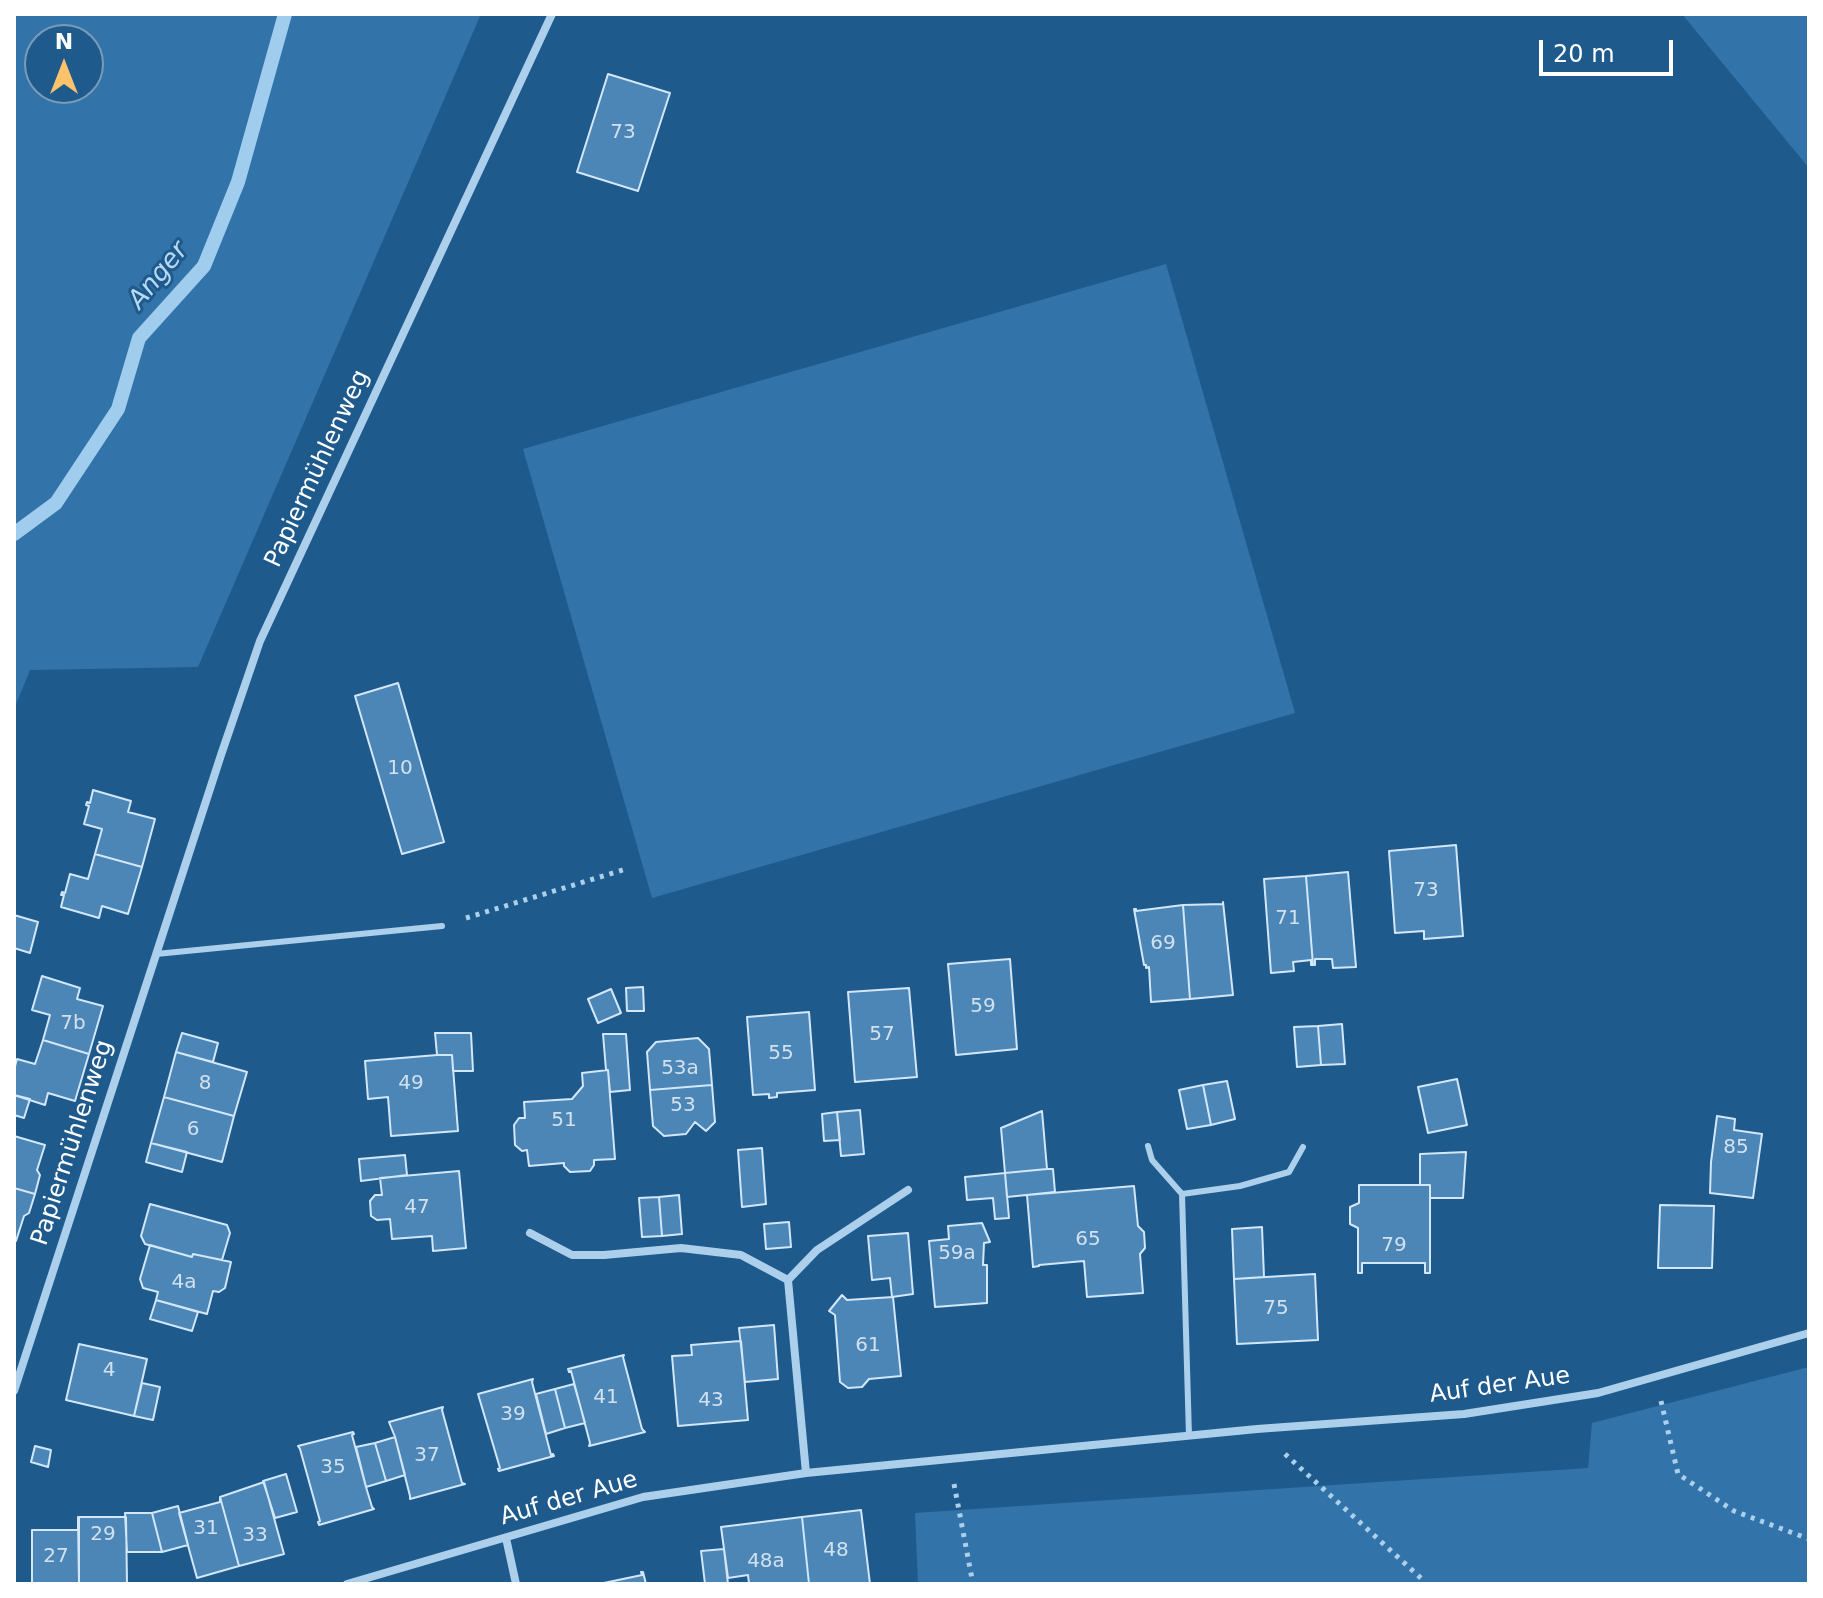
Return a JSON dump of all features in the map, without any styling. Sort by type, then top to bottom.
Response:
[{"type":"street","name":"Papiermühlenweg","points":[[14,1391],[260,641],[552,14]]},
{"type":"street","points":[[806,1473],[788,1280],[817,1250],[908,1190]]},
{"type":"street","points":[[530,1233],[572,1255],[681,1248],[741,1255],[788,1280]]},
{"type":"street","name":"Auf der Aue","points":[[347,1584],[643,1497],[806,1473],[1257,1429],[1464,1414],[1598,1393],[1809,1333]]},
{"type":"street","points":[[506,1538],[516,1584]]},
{"type":"lane","points":[[156,954],[442,926]]},
{"type":"lane","points":[[1148,1146],[1152,1160],[1182,1194],[1189,1436]]},
{"type":"lane","points":[[1182,1194],[1240,1186],[1289,1172],[1303,1147]]},
{"type":"path","points":[[442,926],[626,869]]},
{"type":"path","points":[[1655,1376],[1678,1474],[1734,1511],[1809,1539]]},
{"type":"path","points":[[1257,1429],[1424,1584]]},
{"type":"path","points":[[949,1460],[973,1584]]},
{"type":"shaded area","points":[[14,14],[481,14],[198,667],[30,670],[14,709]]},
{"type":"shaded area","points":[[1682,14],[1809,14],[1809,168]]},
{"type":"shaded area","points":[[1166,264],[1295,713],[652,898],[523,449]]},
{"type":"shaded area","points":[[1809,1367],[1809,1584],[918,1584],[915,1513],[1588,1468],[1592,1423]]},
{"type":"building","points":[[608,74],[670,93],[638,191],[577,172]]},
{"type":"building","points":[[398,683],[444,842],[402,854],[355,696]]},
{"type":"building","points":[[93,790],[131,801],[128,812],[155,819],[142,867],[95,854],[102,829],[84,824],[89,806],[86,805],[90,803]]},
{"type":"building","points":[[1456,845],[1463,936],[1424,939],[1424,931],[1395,933],[1389,851]]},
{"type":"building","points":[[95,854],[142,867],[128,914],[102,906],[99,918],[61,907],[64,895],[61,895],[65,893],[70,874],[88,879]]},
{"type":"building","points":[[1348,872],[1356,967],[1333,968],[1332,959],[1315,959],[1313,965],[1306,876]]},
{"type":"building","points":[[1306,876],[1313,965],[1311,960],[1293,962],[1294,971],[1271,973],[1264,879]]},
{"type":"building","points":[[1223,902],[1233,995],[1190,999],[1183,905]]},
{"type":"building","points":[[1183,905],[1190,999],[1151,1002],[1149,967],[1144,965],[1134,909]]},
{"type":"building","points":[[14,915],[38,922],[30,953],[14,948]]},
{"type":"building","points":[[1010,959],[1017,1049],[956,1055],[948,964]]},
{"type":"building","points":[[42,976],[80,988],[77,999],[103,1006],[89,1054],[43,1040],[50,1015],[32,1010]]},
{"type":"building","points":[[643,987],[644,1011],[627,1011],[626,988]]},
{"type":"building","points":[[909,988],[917,1077],[855,1082],[848,992]]},
{"type":"building","points":[[611,989],[621,1013],[598,1023],[588,999]]},
{"type":"building","points":[[809,1012],[815,1090],[777,1093],[777,1097],[769,1098],[769,1094],[753,1095],[747,1017]]},
{"type":"building","points":[[1342,1024],[1345,1064],[1321,1065],[1318,1026]]},
{"type":"building","points":[[1318,1026],[1321,1065],[1297,1067],[1294,1027]]},
{"type":"building","points":[[182,1033],[218,1043],[213,1062],[176,1052]]},
{"type":"building","points":[[435,1033],[471,1033],[473,1071],[453,1071],[452,1055],[437,1055]]},
{"type":"building","points":[[603,1034],[626,1034],[630,1090],[610,1092]]},
{"type":"building","points":[[698,1038],[709,1049],[712,1085],[650,1090],[647,1052],[656,1042]]},
{"type":"building","points":[[43,1040],[89,1054],[75,1101],[48,1093],[45,1105],[14,1095],[17,1059],[35,1064]]},
{"type":"building","points":[[176,1052],[247,1072],[234,1116],[164,1097]]},
{"type":"building","points":[[452,1055],[458,1131],[391,1136],[388,1097],[368,1099],[365,1061]]},
{"type":"building","points":[[608,1070],[615,1159],[594,1160],[590,1171],[570,1172],[564,1163],[529,1166],[527,1150],[522,1151],[515,1145],[514,1125],[519,1118],[525,1118],[524,1102],[572,1099],[583,1086],[582,1073]]},
{"type":"building","points":[[1457,1079],[1467,1125],[1428,1133],[1418,1087]]},
{"type":"building","points":[[1227,1081],[1235,1119],[1211,1125],[1203,1085]]},
{"type":"building","points":[[712,1085],[715,1122],[706,1131],[695,1122],[686,1134],[664,1136],[653,1126],[650,1090]]},
{"type":"building","points":[[1203,1085],[1211,1125],[1187,1129],[1179,1090]]},
{"type":"building","points":[[14,1095],[30,1099],[24,1118],[14,1115]]},
{"type":"building","points":[[164,1097],[234,1116],[222,1162],[151,1143]]},
{"type":"building","points":[[860,1110],[864,1154],[841,1156],[837,1112]]},
{"type":"building","points":[[1042,1111],[1047,1169],[1005,1173],[1001,1128]]},
{"type":"building","points":[[837,1112],[840,1140],[824,1141],[822,1114]]},
{"type":"building","points":[[1717,1116],[1735,1119],[1734,1130],[1762,1134],[1753,1198],[1710,1193]]},
{"type":"building","points":[[14,1136],[45,1145],[37,1170],[40,1175],[35,1194],[14,1188]]},
{"type":"building","points":[[151,1143],[187,1152],[182,1172],[146,1162]]},
{"type":"building","points":[[762,1148],[766,1204],[742,1207],[738,1150]]},
{"type":"building","points":[[1466,1152],[1463,1198],[1430,1198],[1430,1185],[1420,1185],[1420,1154]]},
{"type":"building","points":[[405,1155],[407,1175],[361,1181],[359,1159]]},
{"type":"building","points":[[1053,1169],[1055,1192],[1007,1197],[1005,1173]]},
{"type":"building","points":[[459,1171],[466,1248],[433,1251],[432,1236],[392,1239],[390,1219],[377,1220],[371,1216],[370,1201],[375,1195],[382,1195],[380,1178]]},
{"type":"building","points":[[1005,1173],[1009,1218],[995,1219],[993,1198],[967,1200],[965,1177]]},
{"type":"building","points":[[1359,1185],[1430,1185],[1430,1273],[1425,1273],[1425,1263],[1362,1263],[1362,1273],[1358,1273],[1358,1228],[1350,1224],[1350,1207],[1359,1203]]},
{"type":"building","points":[[1134,1186],[1138,1226],[1144,1232],[1145,1248],[1140,1254],[1143,1293],[1087,1297],[1084,1261],[1033,1267],[1027,1195]]},
{"type":"building","points":[[14,1188],[35,1194],[16,1241],[14,1240]]},
{"type":"building","points":[[679,1195],[682,1234],[662,1236],[659,1197]]},
{"type":"building","points":[[659,1197],[662,1236],[642,1237],[639,1198]]},
{"type":"building","points":[[150,1204],[227,1225],[230,1233],[222,1260],[193,1254],[192,1257],[145,1244],[141,1236]]},
{"type":"building","points":[[1660,1205],[1714,1206],[1712,1268],[1658,1268]]},
{"type":"building","points":[[789,1222],[791,1247],[766,1249],[764,1224]]},
{"type":"building","points":[[982,1223],[990,1242],[984,1243],[987,1303],[935,1307],[929,1241],[949,1239],[948,1226]]},
{"type":"building","points":[[1262,1227],[1264,1277],[1234,1279],[1232,1229]]},
{"type":"building","points":[[908,1233],[913,1294],[892,1297],[890,1278],[872,1280],[868,1236]]},
{"type":"building","points":[[150,1245],[192,1257],[193,1254],[231,1262],[225,1288],[219,1292],[213,1291],[207,1314],[156,1300],[158,1292],[143,1288],[140,1279]]},
{"type":"building","points":[[1315,1274],[1318,1340],[1237,1344],[1234,1279]]},
{"type":"building","points":[[842,1295],[847,1300],[893,1297],[901,1376],[869,1379],[862,1387],[848,1388],[840,1382],[835,1315],[829,1311]]},
{"type":"building","points":[[156,1300],[198,1312],[192,1331],[150,1319]]},
{"type":"building","points":[[774,1325],[778,1379],[745,1382],[739,1328]]},
{"type":"building","points":[[741,1341],[748,1420],[678,1426],[672,1356],[692,1355],[691,1345]]},
{"type":"building","points":[[79,1344],[147,1359],[134,1416],[66,1400]]},
{"type":"building","points":[[624,1355],[645,1432],[589,1446],[568,1369]]},
{"type":"building","points":[[533,1379],[551,1455],[554,1456],[499,1471],[478,1394]]},
{"type":"building","points":[[142,1383],[160,1387],[153,1420],[134,1416]]},
{"type":"building","points":[[574,1384],[585,1423],[565,1428],[555,1389]]},
{"type":"building","points":[[555,1389],[565,1428],[546,1434],[536,1394]]},
{"type":"building","points":[[443,1407],[462,1483],[465,1484],[410,1499],[389,1422]]},
{"type":"building","points":[[353,1432],[374,1509],[319,1525],[298,1446]]},
{"type":"building","points":[[395,1437],[405,1475],[386,1481],[375,1443]]},
{"type":"building","points":[[375,1443],[386,1481],[366,1487],[356,1447]]},
{"type":"building","points":[[35,1446],[51,1450],[48,1467],[31,1462]]},
{"type":"building","points":[[286,1474],[297,1512],[275,1518],[263,1481]]},
{"type":"building","points":[[264,1482],[284,1554],[239,1566],[220,1497]]},
{"type":"building","points":[[220,1497],[239,1566],[197,1578],[179,1513],[220,1502]]},
{"type":"building","points":[[178,1506],[188,1545],[162,1552],[152,1513]]},
{"type":"building","points":[[861,1510],[870,1584],[809,1584],[802,1517]]},
{"type":"building","points":[[125,1513],[152,1513],[162,1552],[127,1552]]},
{"type":"building","points":[[78,1517],[79,1584],[32,1584],[32,1530],[78,1530]]},
{"type":"building","points":[[79,1517],[126,1517],[127,1584],[79,1584]]},
{"type":"building","points":[[802,1517],[809,1584],[749,1584],[748,1575],[728,1578],[721,1527]]},
{"type":"building","points":[[724,1549],[728,1584],[705,1584],[701,1551]]},
{"type":"building","points":[[641,1572],[646,1584],[599,1584],[642,1575]]},
{"type":"waterway","name":"Anger","points":[[14,534],[56,503],[118,409],[139,338],[204,266],[238,182],[285,14]]}]
